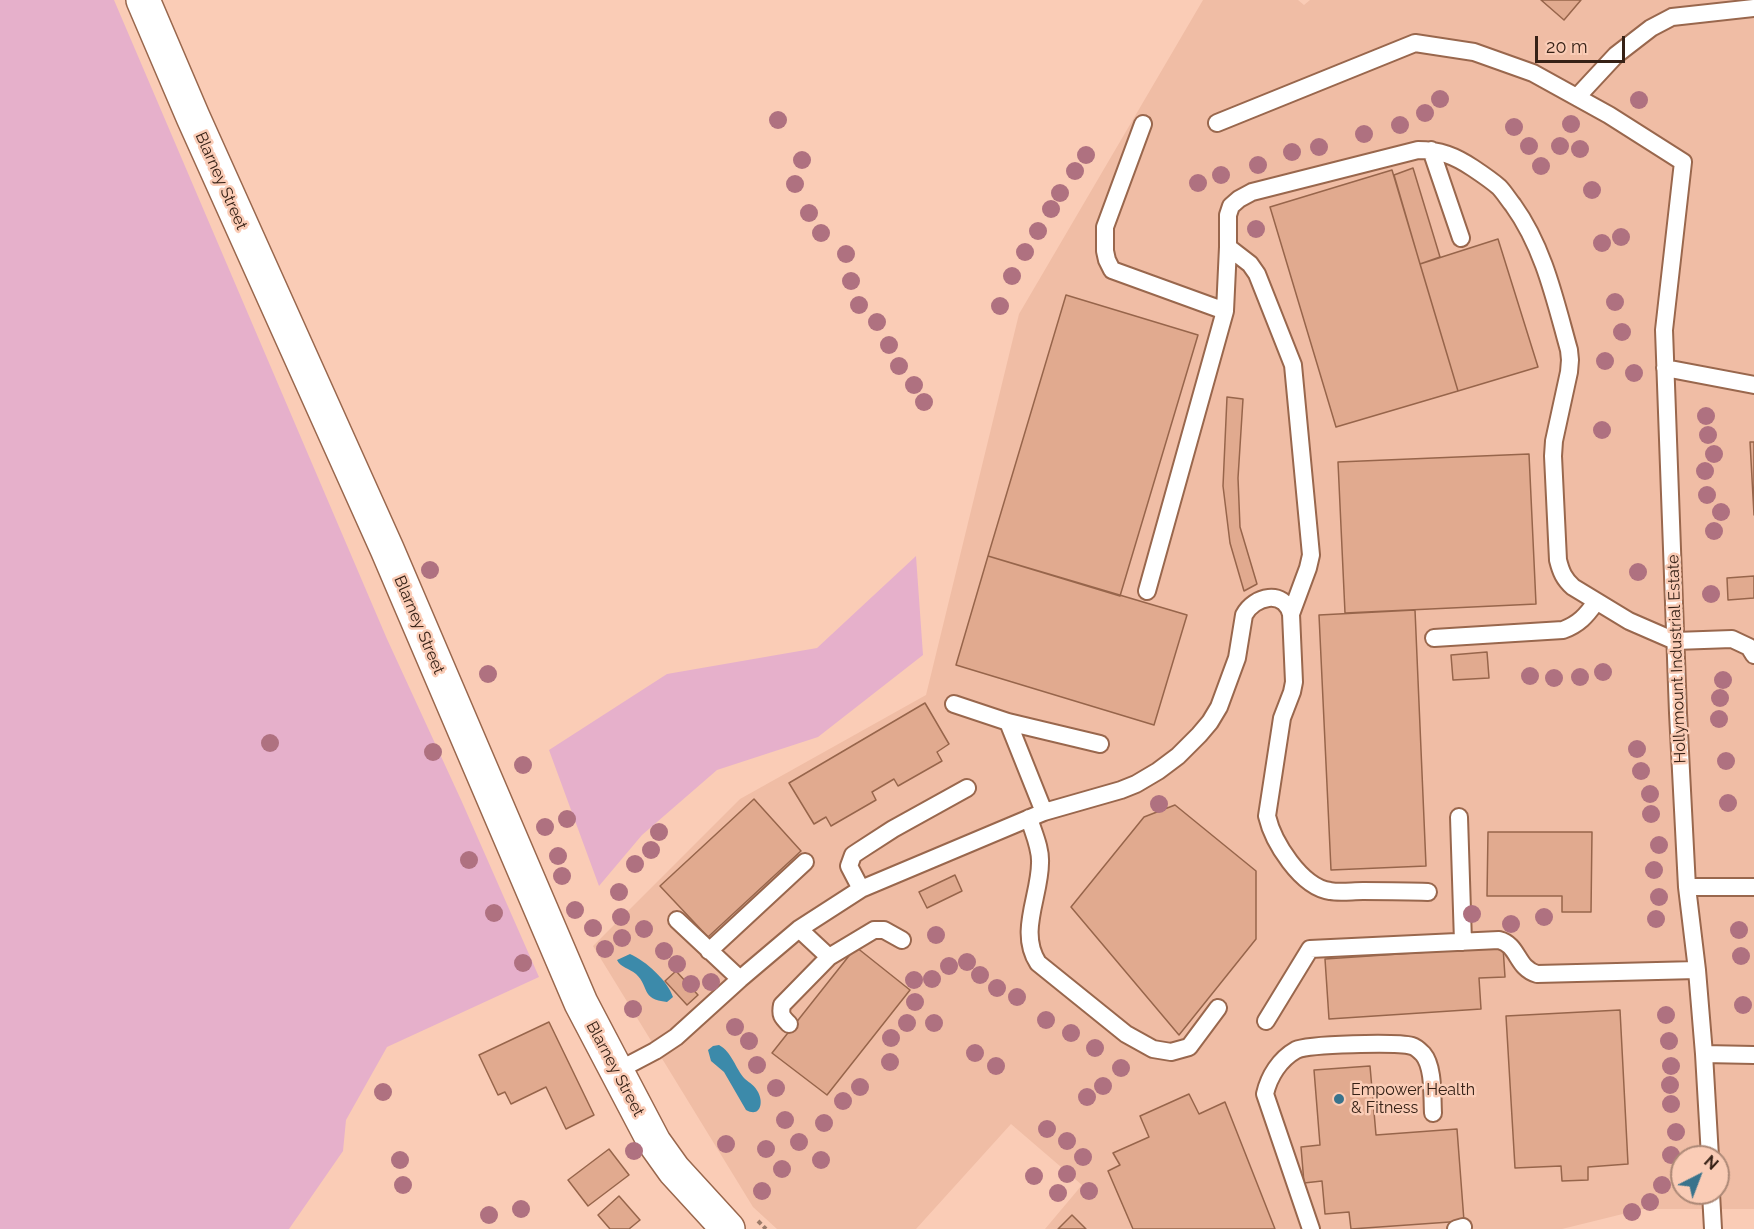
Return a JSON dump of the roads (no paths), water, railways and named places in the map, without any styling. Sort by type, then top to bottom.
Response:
[{"type":"street","name":"Blarney Street","points":[[143,0],[193,117],[387,549],[581,1004],[654,1142],[674,1170],[739,1221]]},
{"type":"lane","points":[[1217,123],[1415,43],[1474,52],[1533,73],[1577,98],[1616,55],[1651,28],[1672,17],[1754,8]]},
{"type":"lane","name":"Hollymount Industrial Estate","points":[[1577,98],[1609,115],[1683,162],[1664,330],[1665,368],[1687,887],[1697,970],[1709,1145]]},
{"type":"lane","points":[[1143,124],[1105,227],[1107,260],[1112,270],[1225,311]]},
{"type":"lane","points":[[1147,591],[1225,311],[1228,215],[1231,206],[1252,192],[1418,150],[1431,150],[1452,155],[1486,176],[1500,189],[1528,230],[1552,289],[1570,360],[1553,456],[1558,560],[1565,581],[1629,621],[1676,641],[1732,639],[1749,647],[1754,655]]},
{"type":"lane","points":[[1431,150],[1461,238]]},
{"type":"lane","points":[[1228,247],[1250,264],[1257,274],[1293,365],[1311,555],[1291,614]]},
{"type":"lane","points":[[1665,368],[1754,385]]},
{"type":"lane","points":[[617,1071],[676,1037],[799,929],[861,889],[1037,815],[1121,790],[1158,771],[1178,756],[1210,722],[1219,708],[1237,658],[1244,615],[1247,609],[1267,598],[1278,598],[1289,607],[1291,614],[1294,682],[1282,718],[1267,816],[1280,849],[1298,871],[1312,883],[1328,891],[1428,891]]},
{"type":"lane","points":[[1434,638],[1563,630],[1576,625],[1596,602]]},
{"type":"lane","points":[[954,704],[1008,722],[1100,744]]},
{"type":"lane","points":[[1008,722],[1037,815],[1041,861],[1030,921],[1030,938],[1033,956],[1038,963],[1126,1034],[1153,1049],[1171,1052],[1189,1047],[1218,1008]]},
{"type":"lane","points":[[861,889],[849,866],[853,855],[892,829],[967,788]]},
{"type":"lane","points":[[1459,817],[1462,942]]},
{"type":"lane","points":[[709,951],[805,862]]},
{"type":"lane","points":[[1687,887],[1754,887]]},
{"type":"lane","points":[[677,920],[740,980]]},
{"type":"lane","points":[[799,929],[829,957]]},
{"type":"lane","points":[[789,1024],[781,1017],[782,1005],[829,957],[874,930],[884,930],[902,940]]},
{"type":"lane","points":[[1266,1021],[1310,949],[1499,940],[1508,943],[1524,967],[1537,974],[1697,970]]},
{"type":"lane","points":[[1311,1229],[1265,1094],[1267,1082],[1284,1059],[1298,1049],[1318,1046],[1396,1044],[1414,1047],[1424,1056],[1430,1066],[1433,1113]]},
{"type":"lane","points":[[1704,1054],[1754,1055]]},
{"type":"lane","points":[[1712,1205],[1713,1229]]},
{"type":"water","points":[[630,954],[656,972],[673,997],[667,1002],[649,995],[636,974],[617,960]]},
{"type":"water","points":[[719,1045],[727,1052],[745,1079],[757,1090],[761,1101],[758,1111],[746,1110],[724,1072],[711,1061],[708,1050]]},
{"type":"place","name":"Empower Health & Fitness","points":[[1339,1099]]}]
